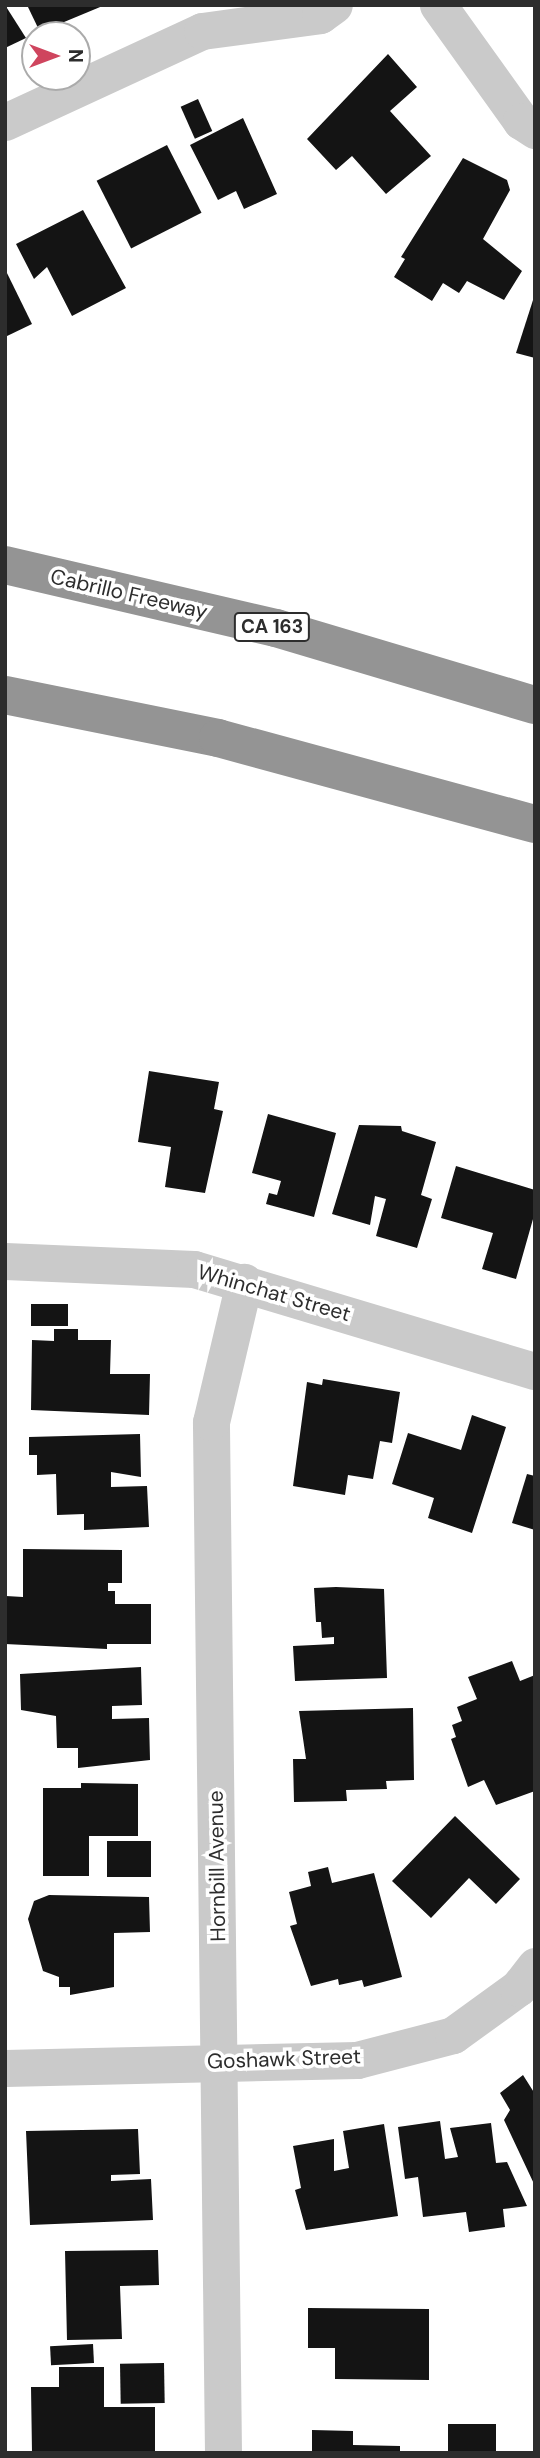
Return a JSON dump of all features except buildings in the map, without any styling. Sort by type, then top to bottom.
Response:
[{"type":"highway","name":"Cabrillo Freeway","points":[[5,565],[276,628],[535,705]]},
{"type":"highway","points":[[5,695],[218,738],[535,824]]},
{"type":"street","points":[[5,122],[202,32],[320,15],[334,5]]},
{"type":"street","points":[[438,5],[521,121],[535,130]]},
{"type":"street","name":"Whinchat Street","points":[[5,1261],[194,1269],[535,1371]]},
{"type":"street","name":"Hornbill Avenue","points":[[223,2453],[211,1422],[244,1282]]},
{"type":"street","name":"Goshawk Street","points":[[5,2068],[219,2060],[357,2060],[453,2035],[518,1988],[535,1966]]}]
